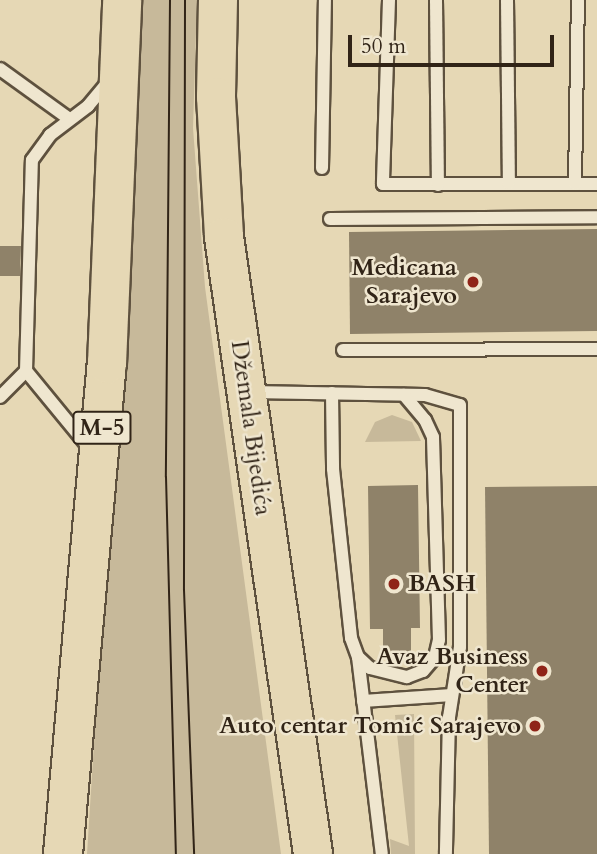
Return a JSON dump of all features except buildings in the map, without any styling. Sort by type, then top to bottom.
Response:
[{"type":"main road","name":"M-5","points":[[63,854],[100,462],[122,0]]},
{"type":"main road","name":"Džemala Bijedića","points":[[218,0],[218,164],[231,298],[313,854]]},
{"type":"lane","points":[[322,168],[325,0]]},
{"type":"lane","points":[[389,0],[383,184],[597,184]]},
{"type":"lane","points":[[436,0],[438,185]]},
{"type":"lane","points":[[507,0],[509,183]]},
{"type":"lane","points":[[575,184],[578,0]]},
{"type":"lane","points":[[0,69],[68,118]]},
{"type":"lane","points":[[100,462],[26,372],[32,160],[68,118],[88,106],[119,69]]},
{"type":"lane","points":[[330,219],[597,217]]},
{"type":"lane","points":[[343,350],[597,349]]},
{"type":"lane","points":[[0,397],[26,372]]},
{"type":"lane","points":[[246,392],[404,395],[443,398],[460,405],[460,647],[452,695],[446,854]]},
{"type":"lane","points":[[332,393],[333,468],[351,638],[358,657],[383,854]]},
{"type":"lane","points":[[358,657],[370,668],[407,677],[423,671],[435,657],[439,640],[433,437],[425,420],[404,395]]},
{"type":"lane","points":[[363,701],[452,695]]},
{"type":"shaded area","points":[[141,0],[197,0],[193,128],[205,287],[281,854],[87,854]]},
{"type":"shaded area","points":[[392,415],[412,422],[421,441],[365,442],[375,422]]},
{"type":"shaded area","points":[[414,714],[415,854],[391,854],[390,839],[409,846],[395,715]]},
{"type":"tram line","points":[[170,0],[166,477],[176,854]]},
{"type":"tram line","points":[[185,0],[184,590],[194,854]]},
{"type":"place","name":"Medicana Sarajevo","points":[[473,282]]},
{"type":"place","name":"BASH","points":[[394,584]]},
{"type":"place","name":"Avaz Business Center","points":[[542,671]]},
{"type":"place","name":"Auto centar Tomić Sarajevo","points":[[535,726]]}]
